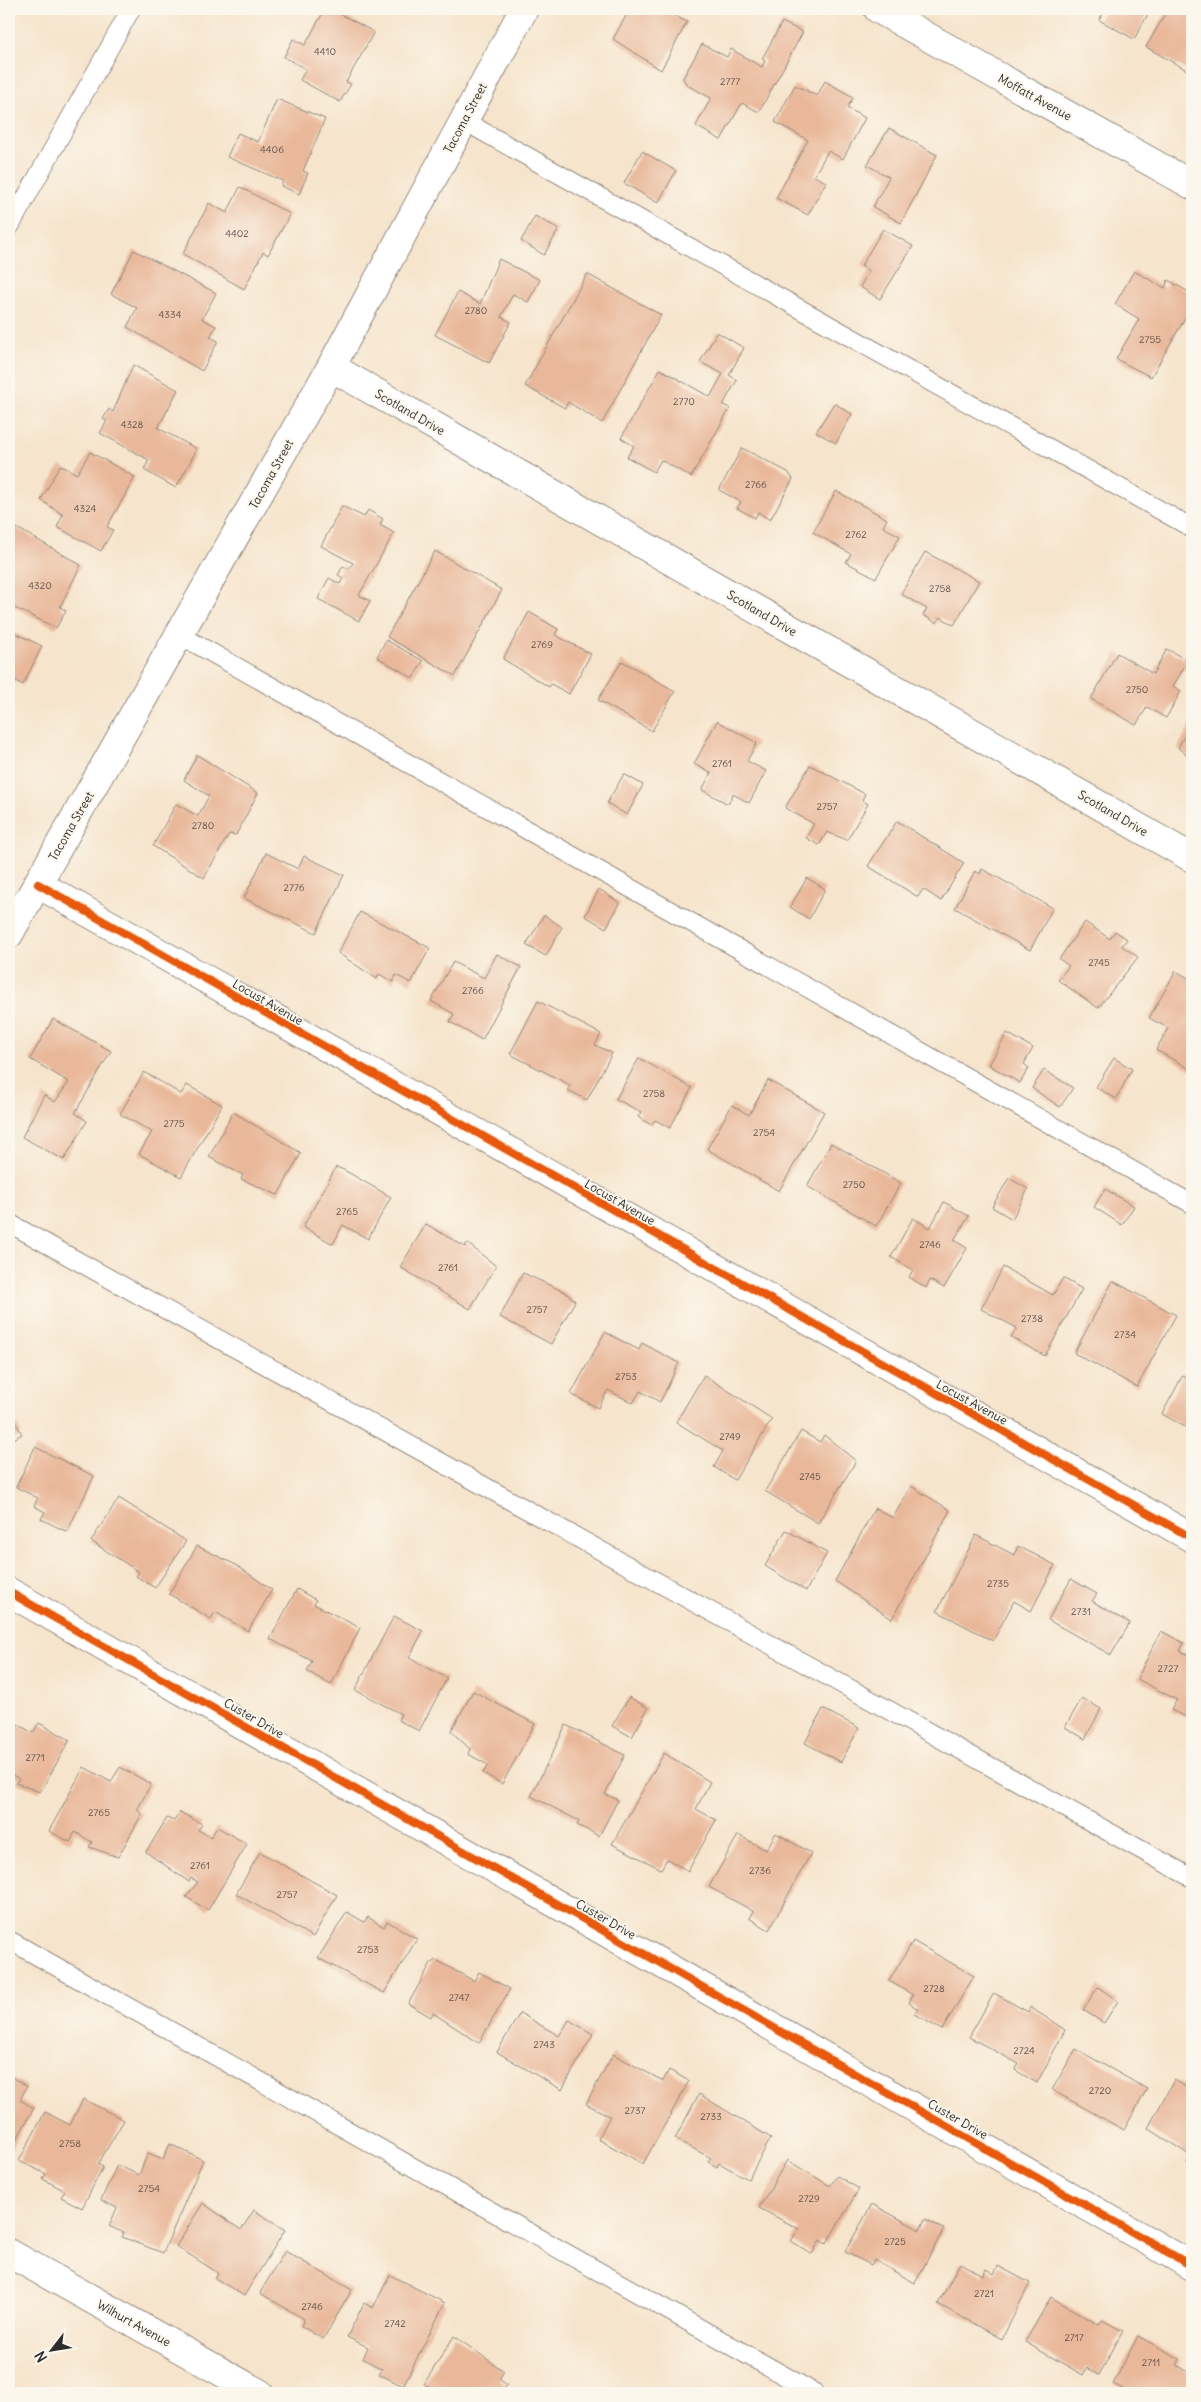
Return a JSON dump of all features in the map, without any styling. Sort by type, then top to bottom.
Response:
[{"type":"street","name":"Tacoma Street","points":[[9,934],[331,367],[524,9]]},
{"type":"street","name":"Moffatt Avenue","points":[[878,9],[1192,185]]},
{"type":"street","name":"Scotland Drive","points":[[331,367],[1192,858]]},
{"type":"street","name":"Locust Avenue","points":[[38,884],[1192,1538]]},
{"type":"street","name":"Custer Drive","points":[[9,1592],[1192,2266]]},
{"type":"street","name":"Wilhurt Avenue","points":[[9,2253],[259,2393]]},
{"type":"lane","points":[[9,228],[131,9]]},
{"type":"lane","points":[[464,121],[1192,528]]},
{"type":"lane","points":[[180,635],[1192,1204]]},
{"type":"lane","points":[[9,1223],[1192,1878]]},
{"type":"lane","points":[[9,1940],[815,2393]]},
{"type":"building","points":[[325,9],[331,9],[374,32],[346,82],[351,84],[340,102],[300,80],[306,69],[284,57],[293,39],[305,45]]},
{"type":"building","points":[[630,9],[662,9],[687,22],[661,70],[613,39]]},
{"type":"building","points":[[1096,9],[1151,9],[1134,39],[1099,20],[1103,13]]},
{"type":"building","points":[[1168,9],[1192,9],[1192,73],[1146,47]]},
{"type":"building","points":[[782,22],[803,32],[759,112],[742,103],[721,140],[696,126],[711,98],[687,85],[683,78],[702,44],[727,57],[731,49],[762,67],[765,61],[762,59]]},
{"type":"building","points":[[825,81],[853,97],[847,108],[865,118],[843,159],[828,151],[814,176],[826,182],[808,215],[776,198],[808,140],[775,122],[795,85],[817,96]]},
{"type":"building","points":[[277,99],[325,119],[303,171],[308,173],[299,194],[281,186],[283,181],[227,157],[238,133],[258,142]]},
{"type":"building","points":[[889,128],[937,155],[901,223],[873,207],[889,177],[867,165]]},
{"type":"building","points":[[642,151],[676,171],[658,203],[624,183]]},
{"type":"building","points":[[240,187],[290,214],[268,255],[263,252],[244,289],[183,254],[209,203],[227,213]]},
{"type":"building","points":[[535,216],[559,229],[544,255],[521,241]]},
{"type":"building","points":[[883,229],[913,246],[880,299],[860,287],[869,271],[861,266]]},
{"type":"building","points":[[134,250],[216,293],[202,319],[216,326],[210,337],[218,341],[202,371],[127,327],[137,308],[111,294]]},
{"type":"building","points":[[499,259],[540,280],[528,302],[513,294],[501,317],[511,322],[489,363],[435,335],[458,292],[480,304]]},
{"type":"building","points":[[1134,271],[1165,288],[1168,280],[1192,294],[1192,306],[1151,377],[1116,359],[1139,319],[1115,304]]},
{"type":"building","points":[[587,274],[661,315],[602,423],[568,402],[565,408],[525,386]]},
{"type":"building","points":[[717,332],[744,348],[729,375],[737,380],[723,405],[730,408],[691,477],[661,460],[654,472],[627,457],[634,446],[621,438],[660,369],[710,397],[723,374],[700,362]]},
{"type":"building","points":[[133,365],[178,390],[158,428],[197,449],[176,488],[144,470],[149,460],[100,433],[107,421],[103,419],[109,409],[113,412]]},
{"type":"building","points":[[834,403],[852,414],[836,443],[816,432]]},
{"type":"building","points":[[742,448],[788,472],[793,479],[770,520],[758,512],[755,518],[737,508],[741,502],[719,490]]},
{"type":"building","points":[[90,452],[135,477],[107,527],[113,530],[101,551],[57,527],[63,515],[41,500],[60,465],[77,474]]},
{"type":"building","points":[[836,491],[887,519],[883,527],[900,536],[876,578],[846,562],[851,554],[813,532]]},
{"type":"building","points":[[342,506],[364,517],[368,510],[383,519],[380,525],[394,533],[359,595],[370,601],[359,621],[318,599],[329,578],[340,584],[343,578],[338,575],[343,566],[349,569],[353,563],[321,546]]},
{"type":"building","points":[[10,524],[81,565],[60,607],[66,611],[56,628],[9,605]]},
{"type":"building","points":[[435,551],[502,590],[455,676],[387,637]]},
{"type":"building","points":[[925,552],[979,581],[954,625],[940,617],[937,623],[923,615],[927,609],[901,594]]},
{"type":"building","points":[[529,612],[558,629],[555,635],[591,654],[569,694],[551,684],[549,687],[503,659]]},
{"type":"building","points":[[9,630],[42,646],[23,685],[14,680],[9,696]]},
{"type":"building","points":[[386,640],[423,661],[413,678],[377,657]]},
{"type":"building","points":[[1167,649],[1188,661],[1173,686],[1181,691],[1166,718],[1147,707],[1136,725],[1091,699],[1117,653],[1153,674]]},
{"type":"building","points":[[622,661],[675,691],[652,731],[598,700]]},
{"type":"building","points":[[717,721],[757,743],[747,761],[766,771],[749,803],[733,794],[728,804],[702,790],[711,773],[694,764]]},
{"type":"building","points":[[1192,722],[1192,759],[1178,748]]},
{"type":"building","points":[[197,755],[258,793],[236,835],[229,834],[204,878],[153,846],[176,804],[198,816],[209,796],[184,780]]},
{"type":"building","points":[[810,765],[865,794],[862,800],[868,804],[847,840],[827,832],[819,845],[806,838],[814,824],[785,808]]},
{"type":"building","points":[[624,774],[643,785],[627,815],[607,803]]},
{"type":"building","points":[[897,821],[964,863],[941,901],[923,889],[918,897],[868,866]]},
{"type":"building","points":[[266,853],[298,869],[304,856],[344,875],[316,933],[244,898]]},
{"type":"building","points":[[982,869],[1053,908],[1030,950],[955,908],[975,871],[980,874]]},
{"type":"building","points":[[807,878],[825,889],[809,919],[790,907]]},
{"type":"building","points":[[599,889],[620,903],[606,928],[585,916]]},
{"type":"building","points":[[360,912],[430,948],[411,983],[396,975],[393,982],[379,974],[377,979],[338,953]]},
{"type":"building","points":[[544,915],[562,927],[546,956],[526,945]]},
{"type":"building","points":[[1085,922],[1110,939],[1115,931],[1127,939],[1122,946],[1138,957],[1098,1008],[1058,980],[1069,966],[1059,959]]},
{"type":"building","points":[[497,954],[521,967],[482,1040],[450,1022],[454,1014],[431,1001],[453,962],[484,978]]},
{"type":"building","points":[[1176,971],[1192,980],[1192,1070],[1156,1050],[1168,1028],[1149,1018]]},
{"type":"building","points":[[538,1001],[601,1034],[595,1045],[612,1053],[587,1100],[568,1090],[570,1085],[510,1054]]},
{"type":"building","points":[[53,1019],[111,1051],[75,1113],[87,1121],[64,1160],[22,1137],[44,1095],[55,1102],[69,1082],[30,1059]]},
{"type":"building","points":[[1007,1033],[1033,1048],[1024,1064],[1029,1068],[1020,1083],[989,1065]]},
{"type":"building","points":[[639,1058],[692,1088],[670,1128],[655,1120],[651,1125],[638,1117],[641,1112],[616,1099]]},
{"type":"building","points":[[1114,1058],[1132,1069],[1116,1099],[1096,1087]]},
{"type":"building","points":[[1044,1070],[1073,1088],[1060,1107],[1032,1088]]},
{"type":"building","points":[[144,1072],[181,1094],[187,1085],[222,1105],[181,1177],[139,1154],[152,1132],[120,1114]]},
{"type":"building","points":[[768,1080],[824,1112],[779,1191],[707,1149],[732,1105],[749,1115]]},
{"type":"building","points":[[233,1112],[301,1153],[278,1195],[241,1179],[243,1175],[209,1157]]},
{"type":"building","points":[[831,1143],[901,1183],[876,1226],[807,1186]]},
{"type":"building","points":[[336,1167],[391,1197],[368,1239],[343,1225],[333,1244],[303,1227]]},
{"type":"building","points":[[1009,1178],[1028,1189],[1012,1219],[992,1207]]},
{"type":"building","points":[[1105,1189],[1134,1206],[1122,1225],[1094,1207]]},
{"type":"building","points":[[944,1202],[969,1216],[954,1240],[967,1248],[944,1288],[930,1280],[926,1288],[909,1277],[913,1270],[891,1257],[913,1218],[930,1228]]},
{"type":"building","points":[[426,1224],[465,1247],[467,1243],[496,1266],[470,1309],[400,1267]]},
{"type":"building","points":[[1003,1267],[1053,1295],[1063,1278],[1082,1289],[1045,1356],[1011,1337],[1017,1328],[981,1309]]},
{"type":"building","points":[[523,1273],[565,1292],[575,1301],[551,1344],[500,1317]]},
{"type":"building","points":[[1113,1281],[1176,1315],[1137,1387],[1074,1353]]},
{"type":"building","points":[[605,1332],[639,1350],[642,1343],[679,1363],[660,1402],[640,1391],[633,1403],[608,1390],[598,1408],[571,1394]]},
{"type":"building","points":[[704,1375],[772,1419],[735,1480],[714,1467],[723,1451],[676,1422]]},
{"type":"building","points":[[1183,1375],[1192,1380],[1192,1431],[1162,1414]]},
{"type":"building","points":[[9,1411],[22,1434],[9,1442]]},
{"type":"building","points":[[801,1431],[820,1442],[824,1435],[856,1461],[818,1523],[765,1491]]},
{"type":"building","points":[[35,1447],[94,1476],[67,1532],[41,1519],[45,1512],[34,1506],[38,1498],[16,1487]]},
{"type":"building","points":[[911,1486],[950,1510],[892,1619],[835,1581],[875,1508],[893,1518]]},
{"type":"building","points":[[119,1498],[186,1541],[155,1588],[136,1576],[139,1572],[91,1541]]},
{"type":"building","points":[[786,1530],[827,1553],[806,1591],[765,1566]]},
{"type":"building","points":[[976,1535],[1014,1555],[1018,1546],[1055,1565],[1031,1611],[1014,1601],[993,1641],[937,1611]]},
{"type":"building","points":[[197,1546],[236,1565],[272,1590],[248,1631],[215,1612],[211,1619],[169,1594]]},
{"type":"building","points":[[1071,1579],[1097,1594],[1092,1601],[1130,1623],[1111,1655],[1048,1620]]},
{"type":"building","points":[[297,1589],[316,1600],[314,1604],[360,1628],[331,1685],[307,1671],[312,1661],[270,1639]]},
{"type":"building","points":[[394,1616],[423,1631],[409,1658],[447,1678],[419,1731],[398,1720],[401,1714],[355,1690]]},
{"type":"building","points":[[1161,1631],[1184,1643],[1180,1651],[1192,1656],[1192,1704],[1186,1717],[1171,1710],[1177,1700],[1137,1679]]},
{"type":"building","points":[[473,1691],[535,1724],[502,1784],[483,1773],[488,1765],[468,1754],[470,1749],[451,1731]]},
{"type":"building","points":[[629,1697],[648,1708],[632,1737],[612,1726]]},
{"type":"building","points":[[1082,1698],[1101,1709],[1085,1739],[1065,1727]]},
{"type":"building","points":[[823,1709],[859,1728],[841,1762],[805,1743]]},
{"type":"building","points":[[9,1719],[33,1733],[39,1723],[70,1740],[40,1792],[16,1783],[19,1779],[9,1773]]},
{"type":"building","points":[[566,1725],[625,1755],[605,1794],[618,1800],[599,1836],[577,1825],[579,1821],[531,1796]]},
{"type":"building","points":[[664,1753],[710,1782],[696,1809],[716,1820],[688,1871],[667,1859],[661,1869],[612,1844]]},
{"type":"building","points":[[84,1767],[111,1782],[120,1767],[151,1784],[137,1810],[142,1814],[118,1857],[89,1847],[92,1842],[75,1832],[70,1842],[49,1831]]},
{"type":"building","points":[[180,1812],[202,1824],[198,1830],[211,1837],[217,1827],[247,1844],[208,1910],[186,1897],[198,1882],[191,1878],[189,1882],[146,1852],[167,1818],[174,1821]]},
{"type":"building","points":[[776,1833],[811,1853],[769,1930],[749,1918],[753,1911],[709,1887],[738,1835],[766,1850]]},
{"type":"building","points":[[260,1852],[337,1895],[313,1937],[236,1894]]},
{"type":"building","points":[[347,1912],[364,1922],[368,1917],[384,1927],[387,1921],[417,1939],[384,1993],[318,1958]]},
{"type":"building","points":[[913,1941],[974,1976],[942,2030],[914,2014],[918,2009],[909,2003],[913,1995],[889,1981]]},
{"type":"building","points":[[436,1960],[474,1981],[479,1972],[510,1989],[479,2043],[433,2013],[431,2017],[408,2004],[431,1963]]},
{"type":"building","points":[[1098,1987],[1118,2001],[1104,2023],[1083,2010]]},
{"type":"building","points":[[994,1993],[1028,2012],[1030,2007],[1065,2030],[1037,2083],[1015,2070],[1019,2064],[969,2037]]},
{"type":"building","points":[[520,2013],[559,2036],[569,2020],[593,2034],[562,2090],[497,2052]]},
{"type":"building","points":[[1076,2049],[1147,2089],[1124,2130],[1052,2090]]},
{"type":"building","points":[[613,2054],[663,2081],[669,2070],[689,2081],[643,2164],[598,2139],[610,2116],[586,2104]]},
{"type":"building","points":[[11,2077],[27,2086],[20,2100],[34,2108],[9,2153],[9,2082]]},
{"type":"building","points":[[1174,2080],[1192,2091],[1192,2165],[1187,2162],[1191,2156],[1148,2128]]},
{"type":"building","points":[[699,2094],[771,2138],[748,2179],[719,2163],[717,2167],[708,2162],[711,2158],[675,2139]]},
{"type":"building","points":[[83,2099],[124,2120],[98,2164],[103,2167],[82,2208],[61,2197],[65,2191],[43,2179],[46,2174],[19,2161],[45,2112],[70,2125]]},
{"type":"building","points":[[170,2144],[203,2160],[163,2253],[122,2237],[124,2233],[109,2226],[117,2208],[101,2200],[117,2165],[139,2175],[148,2153],[163,2159]]},
{"type":"building","points":[[787,2160],[830,2186],[837,2176],[859,2189],[826,2244],[820,2240],[812,2254],[791,2241],[799,2229],[759,2208]]},
{"type":"building","points":[[203,2203],[241,2230],[254,2210],[285,2230],[244,2296],[215,2278],[218,2273],[176,2246]]},
{"type":"building","points":[[872,2204],[920,2230],[925,2219],[944,2229],[915,2283],[874,2260],[871,2265],[845,2252]]},
{"type":"building","points":[[285,2251],[352,2290],[323,2339],[301,2326],[304,2319],[260,2293]]},
{"type":"building","points":[[960,2263],[983,2276],[986,2269],[994,2274],[998,2266],[1030,2283],[1002,2339],[938,2304]]},
{"type":"building","points":[[390,2275],[445,2303],[403,2386],[379,2374],[382,2369],[363,2359],[368,2347],[347,2337],[364,2303],[373,2308]]},
{"type":"building","points":[[1051,2297],[1099,2325],[1102,2320],[1123,2331],[1099,2375],[1087,2368],[1083,2375],[1025,2342]]},
{"type":"building","points":[[454,2336],[504,2371],[499,2379],[507,2385],[502,2393],[439,2393],[424,2384]]},
{"type":"building","points":[[1138,2336],[1180,2359],[1177,2365],[1192,2374],[1192,2393],[1131,2393],[1113,2384]]},
{"type":"building","points":[[9,2384],[24,2393],[9,2393]]},
{"type":"cycle path","points":[[38,884],[1192,1538]]},
{"type":"cycle path","points":[[9,1592],[1192,2266]]}]
